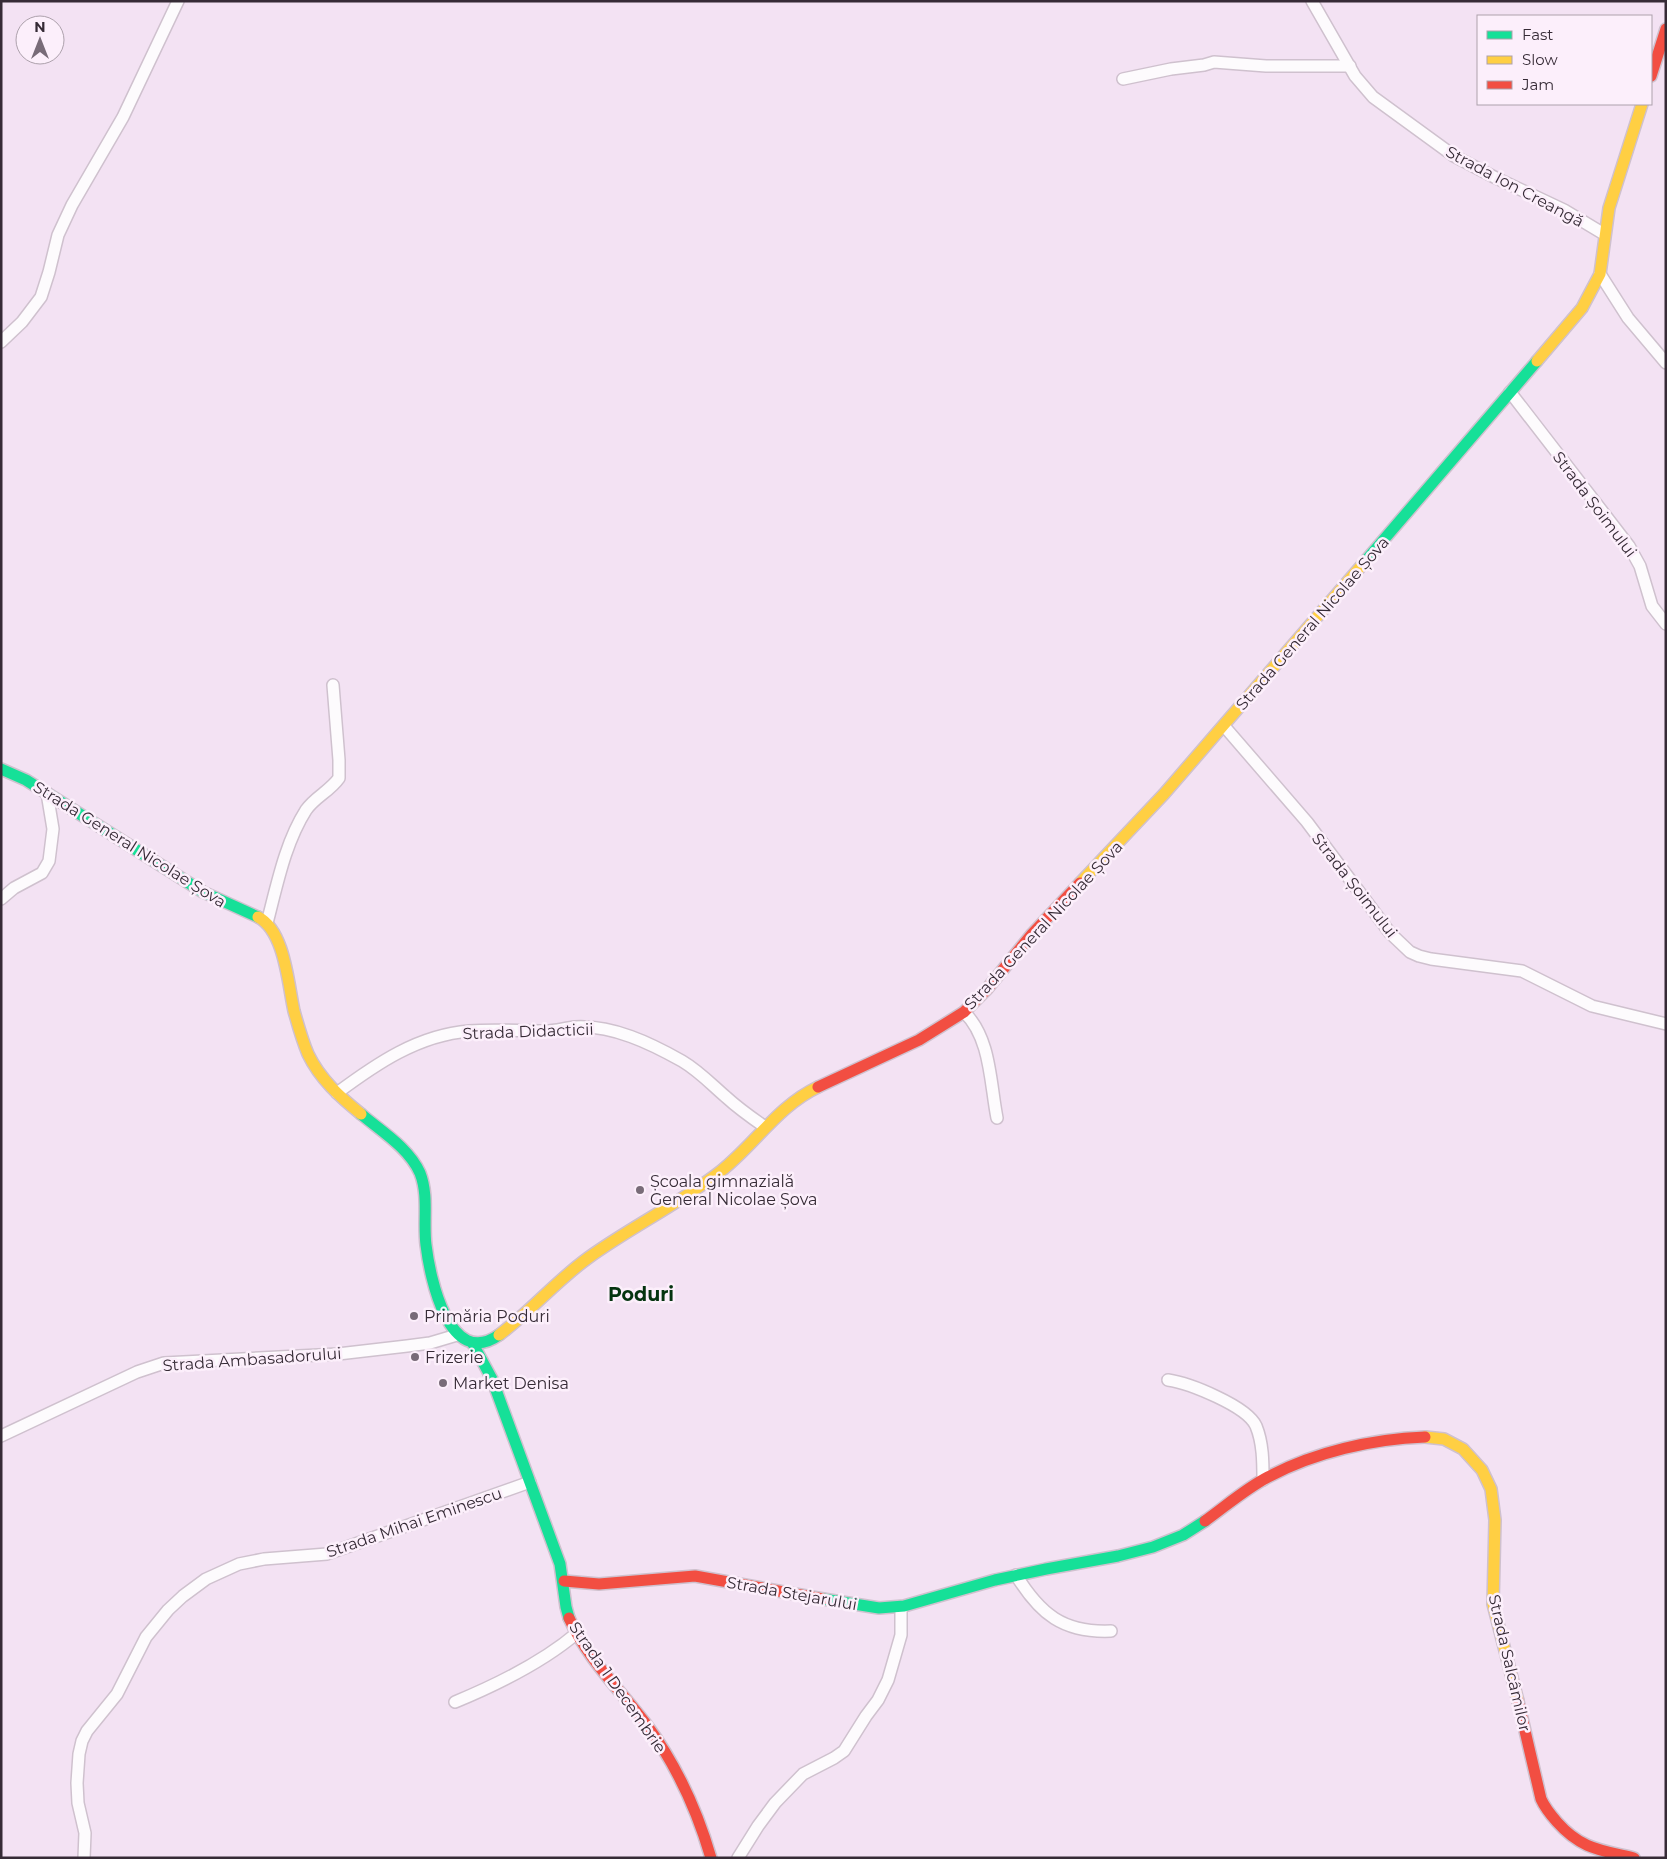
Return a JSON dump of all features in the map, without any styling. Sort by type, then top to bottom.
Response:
[{"type":"main road","points":[[1652,73],[1666,29]]},
{"type":"main road","name":"Strada General Nicolae Șova","points":[[473,1344],[488,1342],[496,1337],[582,1262],[654,1217],[722,1169],[742,1153],[784,1108],[800,1097],[939,1029],[964,1012],[987,988],[1032,934],[1158,801],[1224,726],[1582,308],[1600,274],[1609,208],[1642,105]]},
{"type":"main road","name":"Strada General Nicolae Șova","points":[[1,769],[47,792],[203,892],[267,923]]},
{"type":"main road","points":[[267,923],[274,932],[283,958],[296,1019],[306,1050],[317,1070],[337,1093],[402,1148],[420,1174],[424,1192],[426,1240],[432,1277],[443,1309],[457,1335],[473,1344]]},
{"type":"main road","name":"Strada 1 Decembrie","points":[[473,1344],[492,1379],[560,1564],[564,1581],[567,1613],[577,1633],[653,1734],[668,1757],[698,1818],[711,1858]]},
{"type":"main road","name":"Strada Salcâmilor","points":[[1016,1575],[1122,1555],[1159,1545],[1186,1532],[1263,1480],[1311,1460],[1398,1438],[1434,1437],[1452,1442],[1479,1466],[1492,1490],[1495,1517],[1493,1604],[1533,1760],[1541,1799],[1550,1815],[1577,1841],[1595,1849],[1634,1858]]},
{"type":"main road","name":"Strada Stejarului","points":[[564,1581],[599,1584],[695,1576],[882,1608],[901,1607],[942,1594],[1016,1575]]},
{"type":"street","points":[[1,342],[22,322],[41,297],[50,272],[58,235],[93,166],[123,118],[178,1]]},
{"type":"street","name":"Strada Ion Creangă","points":[[1312,1],[1355,76],[1373,97],[1454,156],[1564,210],[1604,234]]},
{"type":"street","points":[[1123,78],[1214,62],[1266,66],[1350,66]]},
{"type":"street","points":[[1600,274],[1628,318],[1666,363]]},
{"type":"street","name":"Strada Șoimului","points":[[1510,392],[1629,546],[1640,566],[1652,606],[1666,624]]},
{"type":"street","points":[[267,923],[284,861],[298,825],[314,801],[339,778],[340,766],[333,685]]},
{"type":"street","name":"Strada Șoimului","points":[[1224,726],[1307,822],[1390,933],[1410,952],[1431,959],[1522,971],[1592,1006],[1666,1024]]},
{"type":"street","points":[[1,899],[14,888],[42,873],[46,868],[51,851],[53,829],[47,792]]},
{"type":"street","points":[[964,1012],[974,1023],[984,1046],[997,1118]]},
{"type":"street","name":"Strada Didacticii","points":[[337,1093],[396,1053],[444,1035],[467,1031],[547,1031],[575,1027],[596,1028],[616,1031],[635,1038],[681,1060],[693,1067],[727,1098],[766,1127]]},
{"type":"street","name":"Strada Ambasadorului","points":[[1,1436],[137,1372],[156,1365],[209,1360],[338,1354],[430,1343],[457,1335]]},
{"type":"street","points":[[1168,1380],[1208,1392],[1252,1420],[1261,1445],[1263,1480]]},
{"type":"street","name":"Strada Mihai Eminescu","points":[[84,1858],[85,1833],[78,1803],[77,1783],[82,1741],[117,1694],[146,1637],[183,1596],[206,1579],[239,1564],[264,1559],[327,1554],[530,1482]]},
{"type":"street","points":[[1016,1575],[1035,1603],[1059,1622],[1070,1627],[1085,1630],[1111,1631]]},
{"type":"street","points":[[738,1858],[775,1802],[803,1774],[844,1751],[878,1700],[888,1680],[899,1644],[902,1627],[901,1607]]},
{"type":"street","points":[[455,1702],[489,1687],[544,1656],[577,1633]]},
{"type":"traffic: fast","points":[[1362,565],[1537,361]]},
{"type":"traffic: fast","points":[[1,769],[26,780],[203,892],[258,917]]},
{"type":"traffic: fast","points":[[361,1114],[402,1148],[420,1173],[424,1191],[425,1236],[428,1260],[445,1316],[455,1331],[467,1340],[482,1343],[499,1335]]},
{"type":"traffic: fast","points":[[473,1344],[492,1379],[560,1564],[569,1618]]},
{"type":"traffic: fast","points":[[823,1599],[879,1608],[904,1606],[995,1580],[1118,1556],[1153,1547],[1183,1535],[1205,1521]]},
{"type":"traffic: slow","points":[[1537,361],[1582,308],[1600,274],[1609,208],[1642,105]]},
{"type":"traffic: slow","points":[[1080,883],[1164,794],[1362,565]]},
{"type":"traffic: slow","points":[[258,917],[267,924],[280,946],[294,1011],[308,1054],[318,1072],[331,1087],[361,1114]]},
{"type":"traffic: slow","points":[[499,1335],[588,1258],[689,1194],[721,1171],[791,1104],[818,1087]]},
{"type":"traffic: slow","points":[[1425,1437],[1444,1439],[1463,1449],[1482,1470],[1491,1489],[1495,1520],[1493,1604],[1518,1701]]},
{"type":"traffic: jam","points":[[1652,73],[1666,29]]},
{"type":"traffic: jam","points":[[818,1087],[919,1040],[964,1012],[987,989],[1032,934],[1080,883]]},
{"type":"traffic: jam","points":[[1205,1521],[1243,1492],[1286,1468],[1305,1460],[1364,1444],[1425,1437]]},
{"type":"traffic: jam","points":[[564,1581],[599,1584],[695,1576],[823,1599]]},
{"type":"traffic: jam","points":[[569,1618],[576,1633],[594,1660],[646,1724],[667,1755],[692,1805],[711,1858]]},
{"type":"traffic: jam","points":[[1518,1701],[1541,1799],[1548,1811],[1566,1831],[1583,1843],[1601,1850],[1634,1858]]},
{"type":"place","name":"Școala gimnazială General Nicolae Șova","points":[[640,1190]]},
{"type":"place","name":"Primăria Poduri","points":[[414,1316]]},
{"type":"place","name":"Frizerie","points":[[415,1357]]},
{"type":"place","name":"Market Denisa","points":[[443,1383]]},
{"type":"district","name":"Poduri","points":[[641,1294]]}]
